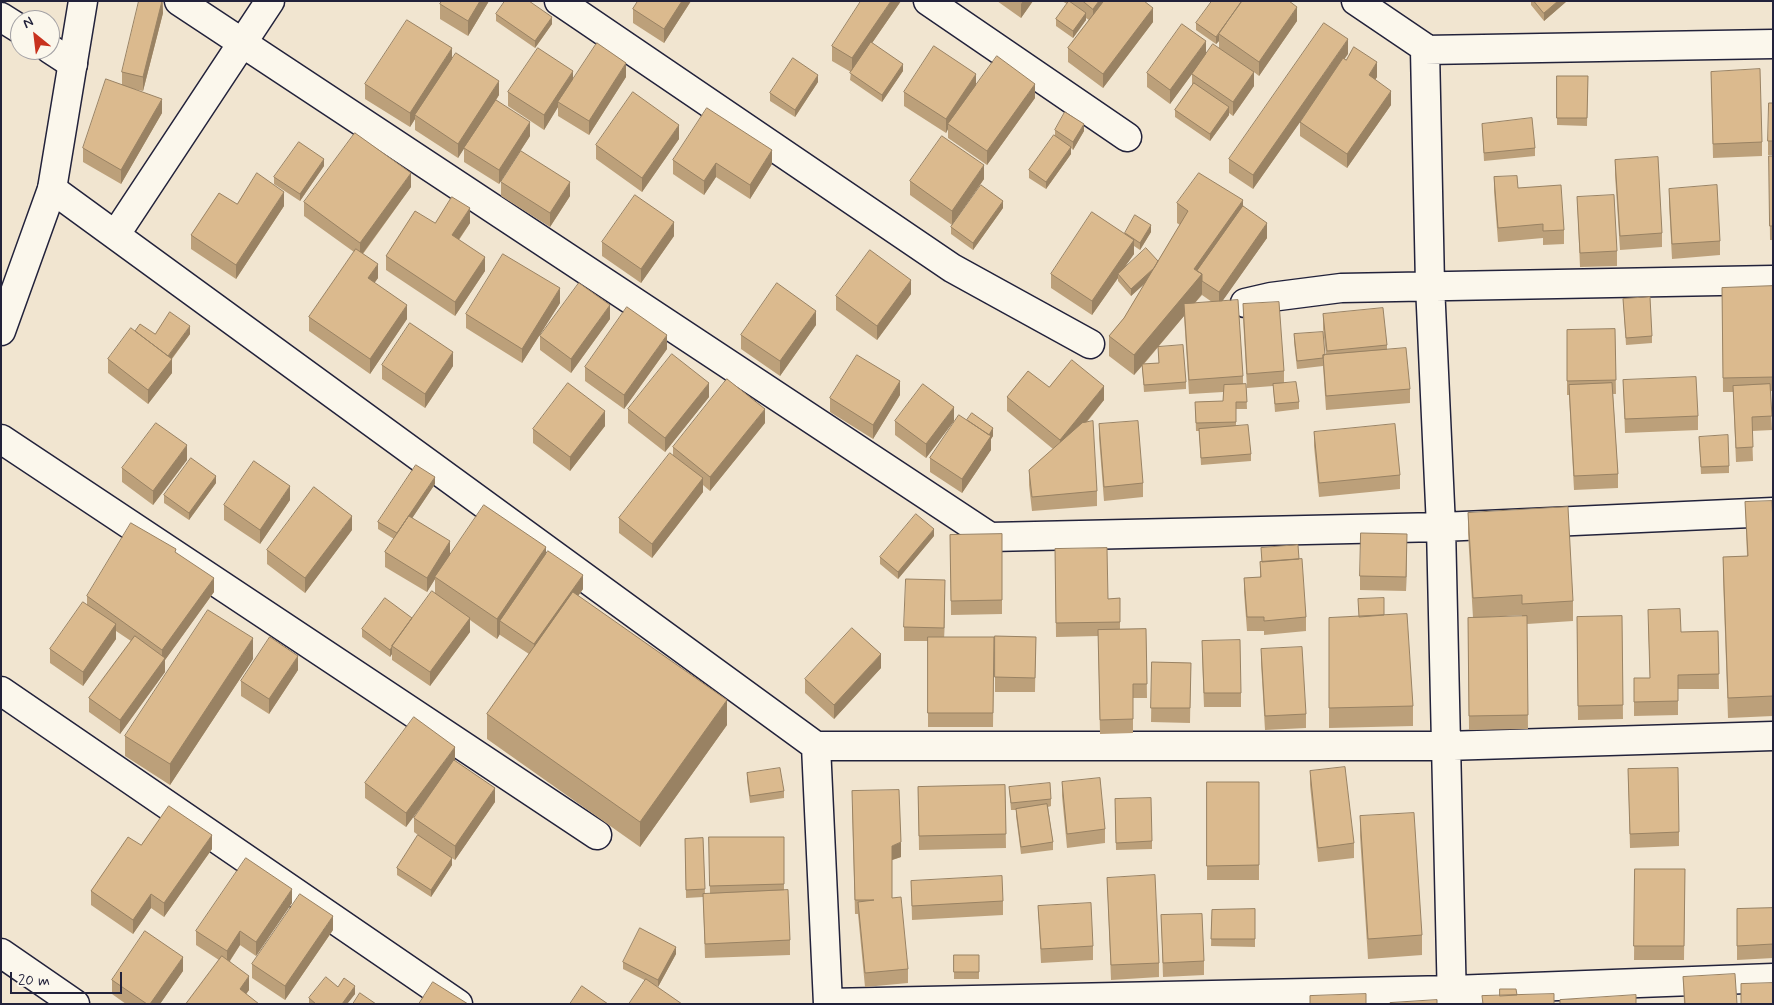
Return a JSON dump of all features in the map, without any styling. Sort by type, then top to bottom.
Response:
[{"type":"street","points":[[1,331],[52,188],[83,1]]},
{"type":"street","points":[[179,1],[990,537],[1441,527],[1773,512]]},
{"type":"street","points":[[116,234],[270,1]]},
{"type":"street","points":[[560,1],[952,268],[1090,344]]},
{"type":"street","points":[[928,1],[1127,137]]},
{"type":"street","points":[[1356,1],[1424,46],[1425,50],[1430,285],[1441,527],[1452,997]]},
{"type":"street","points":[[1425,50],[1773,44]]},
{"type":"street","points":[[60,55],[73,64]]},
{"type":"street","points":[[52,188],[816,746],[1445,746],[1773,736]]},
{"type":"street","points":[[1245,303],[1272,296],[1341,288],[1773,280]]},
{"type":"street","points":[[1,439],[597,835]]},
{"type":"street","points":[[1,691],[458,1004]]},
{"type":"street","points":[[816,746],[828,1003],[1452,997],[1773,978]]},
{"type":"street","points":[[1,953],[75,1004]]},
{"type":"building","points":[[139,1],[162,1],[143,77],[122,72]]},
{"type":"building","points":[[442,1],[480,1],[468,21],[440,4]]},
{"type":"building","points":[[505,1],[529,1],[552,17],[535,41],[496,14]]},
{"type":"building","points":[[638,1],[682,1],[664,29],[633,9]]},
{"type":"building","points":[[861,1],[891,1],[852,58],[832,46]]},
{"type":"building","points":[[1069,1],[1086,13],[1073,31],[1056,19]]},
{"type":"building","points":[[1083,1],[1099,1],[1093,9]]},
{"type":"building","points":[[1104,1],[1144,1],[1153,8],[1103,74],[1068,48]]},
{"type":"building","points":[[1212,1],[1242,1],[1216,37],[1196,23]]},
{"type":"building","points":[[1242,1],[1289,1],[1297,7],[1259,62],[1219,34]]},
{"type":"building","points":[[1534,1],[1558,1],[1544,13]]},
{"type":"building","points":[[407,20],[452,48],[410,113],[365,84]]},
{"type":"building","points":[[1324,23],[1348,39],[1253,175],[1229,159]]},
{"type":"building","points":[[1182,24],[1206,41],[1170,90],[1147,73]]},
{"type":"building","points":[[871,42],[903,64],[882,95],[850,73]]},
{"type":"building","points":[[597,43],[626,63],[589,121],[558,102]]},
{"type":"building","points":[[1213,44],[1254,72],[1233,102],[1192,74]]},
{"type":"building","points":[[934,46],[976,74],[946,119],[904,92]]},
{"type":"building","points":[[1354,47],[1377,62],[1369,75],[1391,91],[1347,154],[1300,122],[1343,58],[1346,60]]},
{"type":"building","points":[[538,48],[573,71],[544,115],[508,92]]},
{"type":"building","points":[[456,53],[499,81],[458,144],[415,115]]},
{"type":"building","points":[[997,56],[1035,84],[987,151],[948,124]]},
{"type":"building","points":[[793,58],[818,75],[795,110],[770,93]]},
{"type":"building","points":[[1760,69],[1762,142],[1713,144],[1711,72]]},
{"type":"building","points":[[1557,76],[1588,76],[1587,118],[1557,118]]},
{"type":"building","points":[[106,79],[162,99],[121,170],[83,148]]},
{"type":"building","points":[[1194,83],[1229,107],[1210,134],[1175,110]]},
{"type":"building","points":[[633,92],[679,125],[642,178],[596,145]]},
{"type":"building","points":[[496,100],[530,122],[499,170],[464,148]]},
{"type":"building","points":[[1769,103],[1773,103],[1773,141],[1768,141]]},
{"type":"building","points":[[707,108],[772,150],[750,185],[716,163],[704,181],[673,160]]},
{"type":"building","points":[[1065,112],[1084,124],[1073,142],[1055,130]]},
{"type":"building","points":[[1532,118],[1535,148],[1484,153],[1482,124]]},
{"type":"building","points":[[355,133],[411,173],[360,243],[304,202]]},
{"type":"building","points":[[1054,135],[1071,147],[1046,182],[1029,170]]},
{"type":"building","points":[[942,136],[984,165],[952,211],[910,181]]},
{"type":"building","points":[[299,142],[324,159],[300,194],[274,177]]},
{"type":"building","points":[[521,151],[570,182],[550,213],[501,182]]},
{"type":"building","points":[[1769,156],[1773,156],[1773,226],[1770,226]]},
{"type":"building","points":[[1658,157],[1662,233],[1620,236],[1615,160]]},
{"type":"building","points":[[257,173],[284,192],[236,265],[191,235],[219,193],[237,204]]},
{"type":"building","points":[[1199,173],[1243,200],[1194,269],[1202,274],[1134,355],[1109,336],[1124,318],[1188,211],[1177,203]]},
{"type":"building","points":[[1517,176],[1518,188],[1561,185],[1564,230],[1543,231],[1543,224],[1498,228],[1494,177]]},
{"type":"building","points":[[981,185],[1003,201],[973,243],[951,227]]},
{"type":"building","points":[[1717,185],[1720,241],[1672,244],[1669,189]]},
{"type":"building","points":[[635,195],[674,222],[641,269],[602,242]]},
{"type":"building","points":[[1614,195],[1617,251],[1580,253],[1577,197]]},
{"type":"building","points":[[452,197],[470,208],[452,235],[485,257],[455,302],[386,256],[415,211],[435,223]]},
{"type":"building","points":[[1243,206],[1267,223],[1219,292],[1202,281],[1202,274],[1197,271]]},
{"type":"building","points":[[1092,212],[1134,240],[1092,301],[1051,274]]},
{"type":"building","points":[[1135,215],[1151,225],[1140,243],[1125,233]]},
{"type":"building","points":[[1146,248],[1158,261],[1154,268],[1131,289],[1118,274]]},
{"type":"building","points":[[356,249],[378,264],[368,278],[407,305],[370,359],[309,317]]},
{"type":"building","points":[[870,250],[911,280],[877,326],[836,296]]},
{"type":"building","points":[[503,254],[560,288],[522,349],[466,314]]},
{"type":"building","points":[[579,283],[610,305],[571,359],[540,336]]},
{"type":"building","points":[[777,283],[816,311],[780,361],[741,335]]},
{"type":"building","points":[[1773,286],[1773,377],[1723,378],[1722,288]]},
{"type":"building","points":[[1650,297],[1652,336],[1626,338],[1623,299]]},
{"type":"building","points":[[1238,300],[1243,376],[1189,380],[1184,304]]},
{"type":"building","points":[[1279,302],[1284,371],[1247,374],[1243,304]]},
{"type":"building","points":[[627,307],[667,335],[624,395],[585,367]]},
{"type":"building","points":[[1383,308],[1387,345],[1327,351],[1323,314]]},
{"type":"building","points":[[170,312],[190,326],[168,356],[135,331],[140,324],[155,334]]},
{"type":"building","points":[[410,323],[453,352],[425,394],[382,365]]},
{"type":"building","points":[[131,328],[172,359],[148,390],[108,359]]},
{"type":"building","points":[[1615,329],[1616,380],[1567,381],[1567,330]]},
{"type":"building","points":[[1323,332],[1325,355],[1323,355],[1323,358],[1297,361],[1294,334]]},
{"type":"building","points":[[1183,345],[1186,382],[1144,385],[1142,364],[1159,363],[1158,347]]},
{"type":"building","points":[[1406,348],[1410,389],[1326,396],[1323,355]]},
{"type":"building","points":[[672,354],[709,383],[665,438],[628,409]]},
{"type":"building","points":[[857,355],[900,381],[873,425],[830,398]]},
{"type":"building","points":[[1072,360],[1104,386],[1060,440],[1007,397],[1028,371],[1049,387]]},
{"type":"building","points":[[1696,377],[1698,416],[1625,419],[1623,380]]},
{"type":"building","points":[[727,379],[765,409],[710,477],[673,447]]},
{"type":"building","points":[[1296,382],[1299,402],[1275,404],[1273,384]]},
{"type":"building","points":[[568,383],[605,411],[570,457],[533,429]]},
{"type":"building","points":[[1612,383],[1618,474],[1574,476],[1569,385]]},
{"type":"building","points":[[923,384],[954,407],[926,444],[895,421]]},
{"type":"building","points":[[1246,384],[1247,402],[1236,402],[1236,422],[1196,423],[1195,402],[1223,401],[1224,385]]},
{"type":"building","points":[[1770,384],[1772,416],[1752,417],[1753,447],[1736,448],[1733,386]]},
{"type":"building","points":[[972,413],[993,428],[989,435],[967,420]]},
{"type":"building","points":[[959,415],[991,436],[962,479],[930,458]]},
{"type":"building","points":[[1093,421],[1097,491],[1032,497],[1029,470],[1082,423]]},
{"type":"building","points":[[1138,421],[1143,483],[1104,487],[1099,424]]},
{"type":"building","points":[[156,423],[187,445],[153,491],[122,468]]},
{"type":"building","points":[[1395,424],[1400,475],[1319,483],[1314,432]]},
{"type":"building","points":[[1248,425],[1251,454],[1201,458],[1199,429]]},
{"type":"building","points":[[1728,435],[1729,466],[1701,467],[1699,437]]},
{"type":"building","points":[[670,453],[703,478],[652,544],[619,518]]},
{"type":"building","points":[[191,458],[216,476],[189,513],[164,495]]},
{"type":"building","points":[[254,461],[290,486],[260,530],[224,505]]},
{"type":"building","points":[[416,465],[435,477],[397,533],[378,522]]},
{"type":"building","points":[[314,487],[352,516],[305,578],[267,550]]},
{"type":"building","points":[[1772,501],[1773,696],[1728,698],[1723,557],[1748,556],[1745,502]]},
{"type":"building","points":[[484,505],[546,547],[497,619],[435,577]]},
{"type":"building","points":[[1568,507],[1573,601],[1522,604],[1522,595],[1473,598],[1468,513]]},
{"type":"building","points":[[916,514],[934,529],[898,572],[880,557]]},
{"type":"building","points":[[409,516],[450,541],[427,578],[385,552]]},
{"type":"building","points":[[131,523],[176,549],[175,552],[214,578],[162,650],[87,596]]},
{"type":"building","points":[[1361,533],[1407,534],[1406,577],[1360,576]]},
{"type":"building","points":[[1002,534],[1002,600],[951,601],[950,535]]},
{"type":"building","points":[[1298,545],[1299,559],[1262,562],[1261,548]]},
{"type":"building","points":[[1107,548],[1108,599],[1120,598],[1120,622],[1056,623],[1055,549]]},
{"type":"building","points":[[548,551],[583,575],[534,644],[500,621]]},
{"type":"building","points":[[1302,559],[1306,617],[1264,621],[1264,617],[1247,617],[1244,578],[1261,577],[1260,562]]},
{"type":"building","points":[[906,579],[945,580],[944,628],[904,627]]},
{"type":"building","points":[[432,591],[470,618],[430,672],[392,646]]},
{"type":"building","points":[[573,592],[727,700],[640,822],[487,714]]},
{"type":"building","points":[[385,598],[412,618],[390,650],[362,629]]},
{"type":"building","points":[[1384,598],[1384,615],[1359,617],[1358,599]]},
{"type":"building","points":[[83,602],[116,624],[83,672],[50,649]]},
{"type":"building","points":[[1680,609],[1681,632],[1718,631],[1719,674],[1678,675],[1678,701],[1634,702],[1634,678],[1650,678],[1648,610]]},
{"type":"building","points":[[208,610],[253,638],[170,764],[125,736]]},
{"type":"building","points":[[1407,614],[1413,706],[1329,708],[1329,618]]},
{"type":"building","points":[[1527,616],[1528,715],[1469,716],[1468,618]]},
{"type":"building","points":[[1622,616],[1623,705],[1578,706],[1577,617]]},
{"type":"building","points":[[852,628],[881,654],[834,705],[805,679]]},
{"type":"building","points":[[1146,629],[1147,684],[1133,684],[1133,719],[1100,720],[1098,630]]},
{"type":"building","points":[[135,636],[165,658],[120,720],[89,698]]},
{"type":"building","points":[[995,636],[1036,637],[1035,678],[995,677]]},
{"type":"building","points":[[270,637],[298,656],[269,699],[241,681]]},
{"type":"building","points":[[928,637],[994,637],[993,713],[928,713]]},
{"type":"building","points":[[1240,640],[1241,693],[1204,693],[1202,641]]},
{"type":"building","points":[[1302,647],[1306,714],[1265,716],[1261,649]]},
{"type":"building","points":[[1152,662],[1191,663],[1190,708],[1151,708]]},
{"type":"building","points":[[414,717],[455,747],[406,813],[365,783]]},
{"type":"building","points":[[454,760],[495,788],[455,846],[414,818]]},
{"type":"building","points":[[1345,767],[1354,843],[1318,848],[1310,771]]},
{"type":"building","points":[[780,768],[784,791],[750,796],[747,773]]},
{"type":"building","points":[[1678,768],[1679,832],[1630,834],[1628,769]]},
{"type":"building","points":[[1100,778],[1105,829],[1067,834],[1062,782]]},
{"type":"building","points":[[1207,782],[1259,782],[1259,865],[1207,866]]},
{"type":"building","points":[[1050,783],[1051,799],[1011,803],[1009,787]]},
{"type":"building","points":[[1005,785],[1006,834],[919,836],[918,787]]},
{"type":"building","points":[[899,790],[901,842],[892,846],[892,898],[901,897],[908,969],[865,973],[858,902],[874,900],[855,900],[852,791]]},
{"type":"building","points":[[1151,798],[1152,841],[1116,843],[1115,799]]},
{"type":"building","points":[[1047,804],[1053,842],[1021,847],[1016,809]]},
{"type":"building","points":[[169,806],[212,835],[164,903],[151,894],[133,920],[91,891],[128,837],[141,845]]},
{"type":"building","points":[[1414,813],[1422,935],[1368,939],[1360,816]]},
{"type":"building","points":[[418,835],[452,858],[431,890],[397,868]]},
{"type":"building","points":[[709,837],[784,837],[784,884],[710,886]]},
{"type":"building","points":[[703,838],[705,889],[686,890],[685,839]]},
{"type":"building","points":[[246,858],[292,889],[256,942],[240,931],[227,951],[196,931]]},
{"type":"building","points":[[1635,869],[1685,869],[1684,946],[1634,946]]},
{"type":"building","points":[[1155,875],[1159,963],[1111,965],[1107,878]]},
{"type":"building","points":[[1002,876],[1003,901],[912,906],[911,881]]},
{"type":"building","points":[[788,890],[790,940],[705,944],[703,894]]},
{"type":"building","points":[[300,894],[333,916],[285,986],[252,964]]},
{"type":"building","points":[[1091,903],[1093,946],[1041,949],[1038,906]]},
{"type":"building","points":[[1773,908],[1773,944],[1737,946],[1737,909]]},
{"type":"building","points":[[1255,909],[1255,939],[1211,939],[1212,910]]},
{"type":"building","points":[[1202,914],[1204,961],[1163,963],[1161,915]]},
{"type":"building","points":[[640,928],[676,947],[658,980],[623,962]]},
{"type":"building","points":[[145,931],[183,957],[150,1004],[147,1004],[112,980]]},
{"type":"building","points":[[954,955],[979,955],[979,972],[954,972]]},
{"type":"building","points":[[222,956],[249,976],[240,989],[259,1004],[186,1004]]},
{"type":"building","points":[[1735,974],[1737,1004],[1685,1004],[1683,977]]},
{"type":"building","points":[[326,977],[338,987],[344,978],[355,986],[342,1004],[316,1004],[309,998]]},
{"type":"building","points":[[646,979],[682,1004],[629,1004]]},
{"type":"building","points":[[433,982],[468,1004],[419,1004]]},
{"type":"building","points":[[1773,983],[1773,1004],[1741,1004],[1741,984]]},
{"type":"building","points":[[582,986],[608,1004],[570,1004]]},
{"type":"building","points":[[1500,989],[1516,989],[1517,995],[1500,996]]},
{"type":"building","points":[[360,993],[376,1004],[353,1004]]},
{"type":"building","points":[[1366,994],[1366,1004],[1310,1004],[1310,996]]},
{"type":"building","points":[[1554,994],[1554,1004],[1483,1004],[1482,996]]},
{"type":"building","points":[[1636,995],[1636,1004],[1560,1004],[1560,1000]]},
{"type":"building","points":[[1437,1000],[1437,1004],[1390,1004],[1390,1003]]}]
